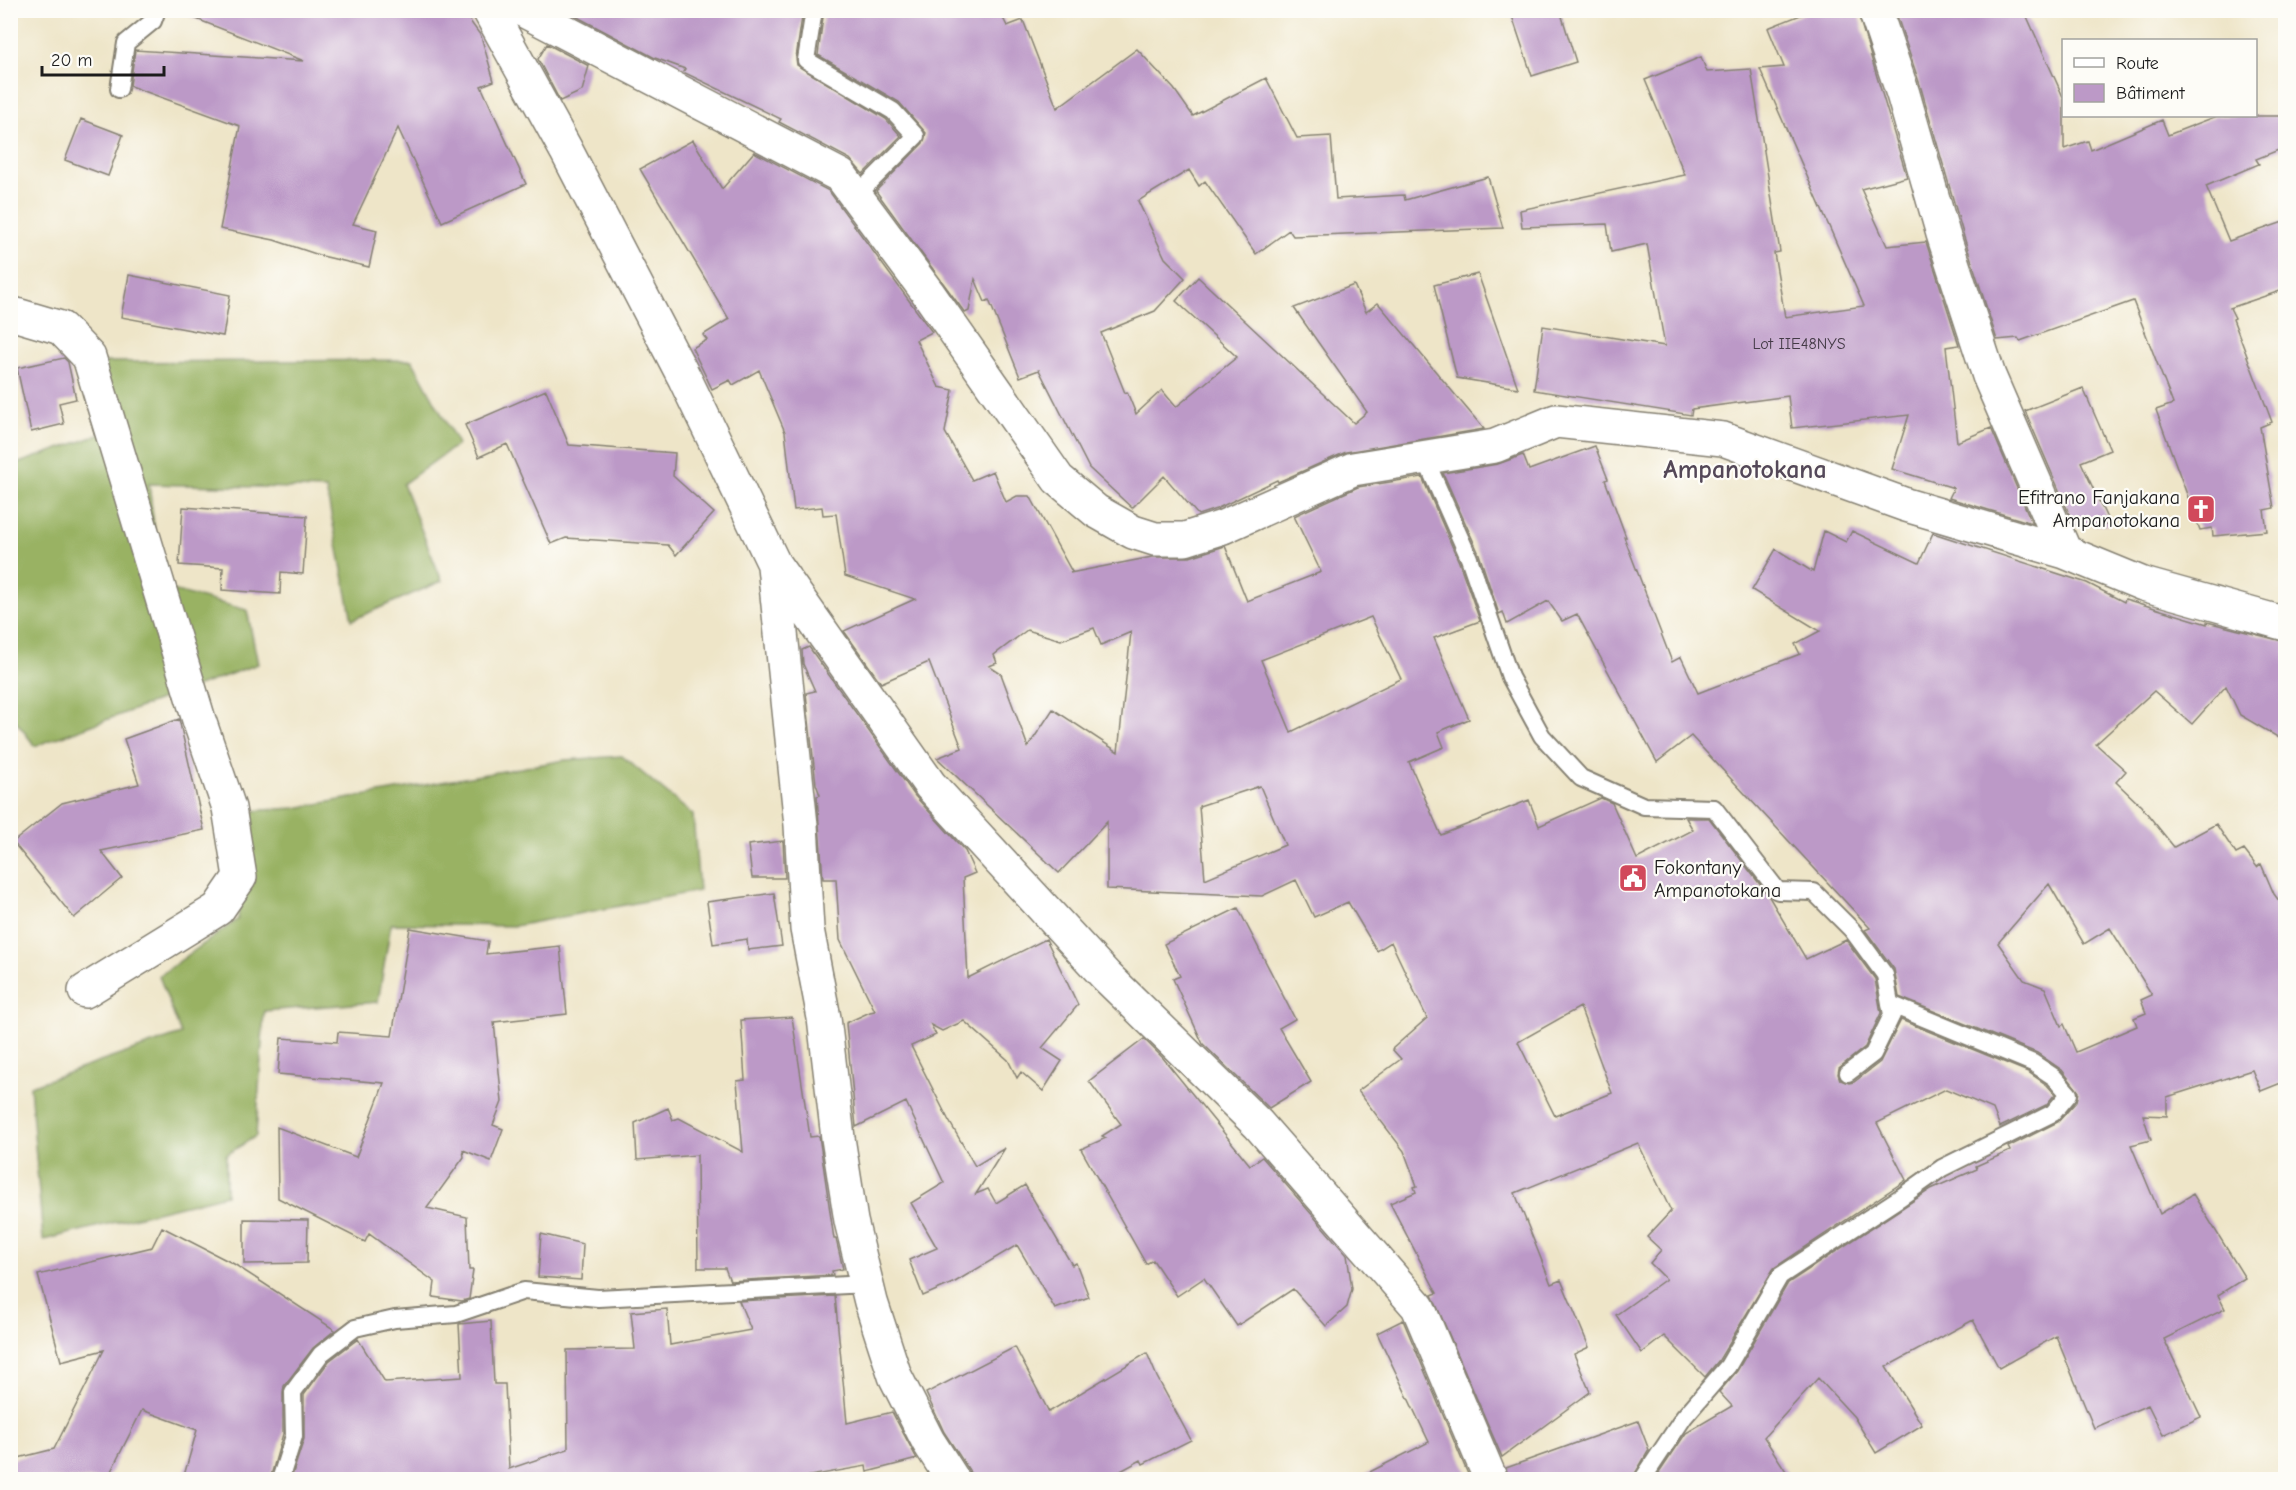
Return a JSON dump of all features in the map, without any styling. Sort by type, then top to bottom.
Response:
[{"type":"street","points":[[489,10],[566,150],[680,369],[774,564],[930,785],[1106,976],[1258,1124],[1418,1307],[1491,1479]]},
{"type":"street","points":[[524,10],[841,176],[928,293],[1058,479],[1096,511],[1133,532],[1155,539],[1185,538],[1223,527],[1353,469],[1495,446],[1556,421],[1723,439],[1906,505],[2065,552],[2143,584],[2286,624]]},
{"type":"street","points":[[1875,10],[1989,376],[2065,552]]},
{"type":"street","points":[[10,313],[61,328],[88,357],[199,720],[229,808],[240,877],[219,909],[86,992]]},
{"type":"street","points":[[774,564],[801,825],[807,929],[824,1018],[838,1138],[851,1221],[867,1284],[895,1376],[928,1441],[953,1479]]},
{"type":"lane","points":[[119,89],[126,43],[153,21],[157,10]]},
{"type":"lane","points":[[814,10],[806,60],[893,111],[916,135],[856,196]]},
{"type":"lane","points":[[1424,456],[1470,558],[1510,677],[1542,736],[1581,778],[1644,806],[1714,808],[1778,891],[1814,892],[1852,930],[1886,975],[1892,1015],[1873,1054],[1848,1073]]},
{"type":"lane","points":[[1642,1479],[1684,1417],[1728,1366],[1780,1276],[1901,1197],[1942,1167],[2053,1113],[2069,1094],[2054,1077],[2033,1063],[1890,1004]]},
{"type":"lane","points":[[280,1479],[294,1436],[293,1392],[321,1354],[355,1328],[395,1319],[456,1314],[524,1291],[598,1298],[867,1284]]},
{"type":"green space","points":[[412,360],[458,444],[403,484],[442,581],[352,620],[326,489],[149,484],[161,587],[247,610],[258,664],[35,746],[11,715],[10,466],[102,434],[105,362]]},
{"type":"green space","points":[[622,756],[693,815],[699,891],[515,926],[391,924],[378,1002],[264,1011],[256,1136],[226,1155],[226,1195],[43,1240],[30,1086],[181,1034],[159,976],[238,919],[248,811],[295,808],[565,760]]},
{"type":"building","points":[[182,10],[462,10],[481,36],[494,81],[481,86],[526,184],[442,222],[398,128],[353,224],[377,230],[369,267],[322,256],[274,240],[220,229],[240,126],[130,86],[135,50],[304,61],[181,13]]},
{"type":"building","points":[[564,10],[803,10],[797,65],[886,119],[901,136],[863,174],[850,159],[779,122],[781,119],[683,72],[685,69],[655,58]]},
{"type":"building","points":[[824,10],[999,10],[1007,26],[1023,20],[1057,108],[1137,49],[1174,89],[1193,116],[1266,78],[1297,138],[1331,136],[1336,199],[1404,195],[1405,200],[1488,177],[1503,228],[1293,236],[1289,230],[1256,254],[1205,181],[1199,186],[1189,170],[1138,201],[1165,258],[1185,278],[1155,311],[1101,333],[1136,414],[1162,390],[1176,407],[1237,357],[1176,301],[1198,277],[1354,423],[1367,412],[1294,308],[1354,285],[1366,312],[1378,303],[1484,429],[1346,452],[1198,515],[1164,476],[1132,508],[1089,468],[1039,370],[1020,377],[989,300],[985,302],[975,279],[969,311],[965,313],[876,191],[923,143],[926,133],[899,102],[818,55]]},
{"type":"building","points":[[1510,10],[1560,10],[1576,62],[1532,76]]},
{"type":"building","points":[[1813,10],[1857,10],[1907,177],[1861,189],[1887,246],[1926,242],[1959,345],[1946,347],[1957,442],[1991,428],[2032,523],[1949,498],[1954,488],[1892,469],[1909,415],[1792,428],[1788,396],[1692,409],[1691,415],[1534,390],[1543,326],[1665,346],[1647,244],[1611,252],[1607,224],[1522,227],[1520,210],[1685,175],[1645,80],[1701,57],[1707,72],[1751,69],[1780,252],[1774,253],[1785,317],[1864,306],[1760,69],[1784,67],[1768,28]]},
{"type":"building","points":[[1895,10],[2024,10],[2062,95],[2064,149],[2088,141],[2091,150],[2162,120],[2168,135],[2214,117],[2286,116],[2286,147],[2256,159],[2259,164],[2206,186],[2229,241],[2286,221],[2286,289],[2230,308],[2272,422],[2260,427],[2274,508],[2264,510],[2267,531],[2213,536],[2212,528],[2200,530],[2156,410],[2173,404],[2133,301],[2020,341],[2018,338],[1997,340],[1964,237],[1921,88]]},
{"type":"building","points":[[547,44],[589,66],[582,91],[560,101],[538,59]]},
{"type":"building","points":[[81,119],[123,135],[108,176],[65,160]]},
{"type":"building","points":[[693,140],[722,189],[754,152],[829,191],[932,332],[916,340],[939,387],[953,390],[945,432],[972,480],[993,471],[1006,502],[1017,496],[1030,496],[1072,572],[1070,573],[1152,557],[1190,557],[1225,546],[1247,601],[1321,572],[1294,516],[1358,487],[1422,477],[1459,562],[1480,621],[1434,638],[1469,719],[1438,732],[1444,747],[1409,762],[1441,835],[1529,800],[1539,826],[1601,798],[1612,803],[1637,859],[1693,830],[1686,818],[1709,818],[1768,895],[1806,959],[1846,940],[1875,979],[1881,1013],[1865,1047],[1839,1068],[1840,1080],[1854,1082],[1880,1062],[1901,1020],[2028,1072],[2047,1085],[2055,1094],[2046,1105],[2000,1127],[1993,1109],[1946,1089],[1877,1123],[1906,1180],[1774,1268],[1719,1360],[1705,1377],[1664,1336],[1642,1353],[1616,1315],[1666,1279],[1650,1263],[1661,1250],[1647,1237],[1671,1211],[1638,1143],[1515,1193],[1551,1284],[1561,1280],[1589,1347],[1574,1354],[1590,1392],[1502,1457],[1432,1295],[1437,1293],[1390,1203],[1416,1192],[1414,1187],[1417,1186],[1404,1151],[1358,1091],[1401,1059],[1392,1049],[1427,1018],[1391,942],[1377,951],[1348,902],[1314,917],[1296,880],[1262,896],[1107,889],[1107,822],[1059,873],[937,758],[962,748],[929,662],[881,683],[844,631],[915,599],[845,576],[836,514],[823,515],[822,507],[794,510],[785,432],[759,370],[733,385],[730,380],[712,389],[692,348],[707,340],[703,335],[729,319],[640,169]],"holes":[[[1371,617],[1401,679],[1291,732],[1261,660]],[[1094,628],[1101,645],[1131,632],[1118,752],[1053,709],[1028,747],[1001,674],[989,666],[997,663],[994,655],[1027,630],[1061,640]],[[1260,786],[1285,845],[1205,879],[1199,806]],[[1580,1007],[1612,1093],[1555,1116],[1518,1042]]]},
{"type":"building","points":[[1478,274],[1518,388],[1457,378],[1434,285]]},
{"type":"building","points":[[129,275],[230,295],[223,336],[121,317]]},
{"type":"building","points":[[64,358],[68,362],[76,399],[59,403],[64,424],[31,432],[17,368]]},
{"type":"building","points":[[2083,388],[2110,450],[2081,462],[2110,525],[2074,525],[2025,411]]},
{"type":"building","points":[[546,390],[569,445],[675,453],[673,476],[714,513],[676,555],[668,545],[566,538],[551,544],[507,444],[479,457],[465,425]]},
{"type":"building","points":[[1595,446],[1608,479],[1605,480],[1626,537],[1624,537],[1672,662],[1681,657],[1698,693],[1800,654],[1795,644],[1820,631],[1752,590],[1776,549],[1813,572],[1824,531],[1846,542],[1852,531],[1919,563],[1933,533],[2087,583],[2124,602],[2125,599],[2207,624],[2207,622],[2286,642],[2286,742],[2240,715],[2226,686],[2192,724],[2154,691],[2096,744],[2126,771],[2116,782],[2141,806],[2174,847],[2216,824],[2236,854],[2244,850],[2257,867],[2261,864],[2274,894],[2286,910],[2286,1081],[2261,1091],[2252,1070],[2167,1097],[2167,1116],[2143,1115],[2151,1140],[2131,1145],[2160,1214],[2193,1194],[2245,1278],[2218,1295],[2225,1309],[2164,1339],[2201,1417],[2163,1435],[2148,1405],[2094,1428],[2056,1336],[1999,1368],[1973,1320],[1886,1367],[1922,1425],[1876,1453],[1854,1417],[1818,1378],[1764,1437],[1791,1479],[1655,1479],[1686,1433],[1732,1406],[1719,1392],[1737,1371],[1788,1283],[1931,1189],[1977,1169],[1976,1166],[2010,1151],[2008,1147],[2058,1122],[2077,1101],[2079,1092],[2062,1070],[2037,1053],[1899,997],[1894,969],[1865,930],[1870,928],[1691,736],[1657,762],[1577,614],[1562,621],[1548,601],[1507,624],[1503,612],[1499,614],[1479,554],[1443,473],[1498,464],[1523,455],[1529,470]],"holes":[[[2049,884],[2084,944],[2110,928],[2152,995],[2141,1000],[2146,1013],[2134,1018],[2137,1026],[2076,1052],[2064,1024],[2061,1026],[2045,988],[2024,980],[1998,943]]]},
{"type":"building","points":[[183,507],[307,516],[303,574],[281,572],[280,594],[222,590],[223,568],[179,565]]},
{"type":"building","points":[[809,647],[915,796],[965,851],[975,873],[963,878],[968,978],[1046,939],[1078,1005],[1042,1048],[1062,1061],[1043,1091],[1021,1072],[1017,1078],[1008,1060],[964,1021],[942,1031],[931,1025],[936,1035],[911,1046],[975,1166],[1005,1148],[976,1194],[988,1189],[996,1203],[1025,1185],[1072,1265],[1076,1263],[1089,1297],[1055,1309],[1017,1245],[955,1282],[923,1296],[909,1260],[937,1248],[911,1203],[944,1183],[906,1102],[856,1127],[846,1023],[875,1011],[840,940],[836,879],[823,879],[817,796],[820,795],[816,784],[806,693],[815,691],[803,664],[802,650]]},
{"type":"building","points":[[179,719],[204,830],[101,851],[122,878],[74,918],[13,842],[62,803],[139,784],[124,739]]},
{"type":"building","points":[[783,841],[785,878],[752,878],[748,845]]},
{"type":"building","points":[[774,893],[782,946],[748,950],[747,939],[713,944],[707,902]]},
{"type":"building","points":[[1238,908],[1295,1019],[1279,1028],[1311,1082],[1269,1108],[1203,1044],[1173,979],[1180,976],[1164,944]]},
{"type":"building","points":[[410,928],[488,941],[486,954],[560,946],[567,1014],[494,1022],[502,1102],[493,1125],[503,1129],[491,1161],[463,1150],[464,1157],[427,1208],[467,1217],[469,1270],[473,1270],[469,1299],[462,1301],[433,1297],[435,1282],[369,1234],[365,1242],[278,1198],[277,1127],[356,1157],[384,1083],[278,1074],[281,1038],[337,1042],[338,1032],[392,1036]]},
{"type":"building","points":[[792,1017],[810,1137],[819,1136],[834,1239],[836,1239],[843,1269],[832,1271],[833,1275],[730,1281],[725,1268],[698,1268],[697,1155],[637,1160],[635,1123],[668,1108],[673,1120],[679,1118],[743,1152],[737,1081],[745,1080],[741,1020]]},
{"type":"building","points":[[1144,1039],[1163,1058],[1250,1165],[1262,1157],[1347,1255],[1352,1289],[1347,1307],[1326,1326],[1293,1289],[1237,1326],[1204,1278],[1177,1296],[1153,1260],[1146,1264],[1081,1149],[1106,1138],[1102,1136],[1121,1124],[1089,1081]]},
{"type":"building","points":[[244,1219],[308,1220],[307,1263],[244,1264]]},
{"type":"building","points":[[162,1227],[234,1264],[335,1330],[313,1348],[284,1386],[283,1434],[270,1479],[183,1479],[197,1430],[142,1410],[107,1479],[10,1479],[10,1460],[54,1449],[104,1350],[61,1361],[38,1275],[152,1247]]},
{"type":"building","points":[[541,1234],[583,1244],[581,1280],[538,1277]]},
{"type":"building","points":[[835,1296],[847,1423],[892,1412],[917,1459],[867,1472],[866,1466],[793,1479],[291,1479],[304,1439],[304,1395],[329,1361],[358,1339],[385,1382],[462,1377],[459,1324],[491,1321],[494,1384],[505,1384],[509,1469],[568,1449],[567,1350],[635,1349],[631,1312],[667,1309],[670,1345],[751,1330],[739,1301]]},
{"type":"building","points":[[1403,1320],[1470,1479],[1356,1479],[1429,1442],[1377,1333]]},
{"type":"building","points":[[1015,1347],[1049,1412],[1147,1353],[1157,1377],[1191,1440],[1143,1464],[1141,1460],[1106,1479],[972,1479],[969,1470],[944,1432],[926,1393]]},
{"type":"building","points":[[1638,1421],[1649,1450],[1632,1479],[1509,1479],[1506,1468]]},
{"type":"place","name":"Efitrano Fanjakana Ampanotokana","points":[[2201,509]]},
{"type":"place","name":"Fokontany Ampanotokana","points":[[1633,878]]},
{"type":"district","name":"Ampanotokana","points":[[1745,470]]}]
